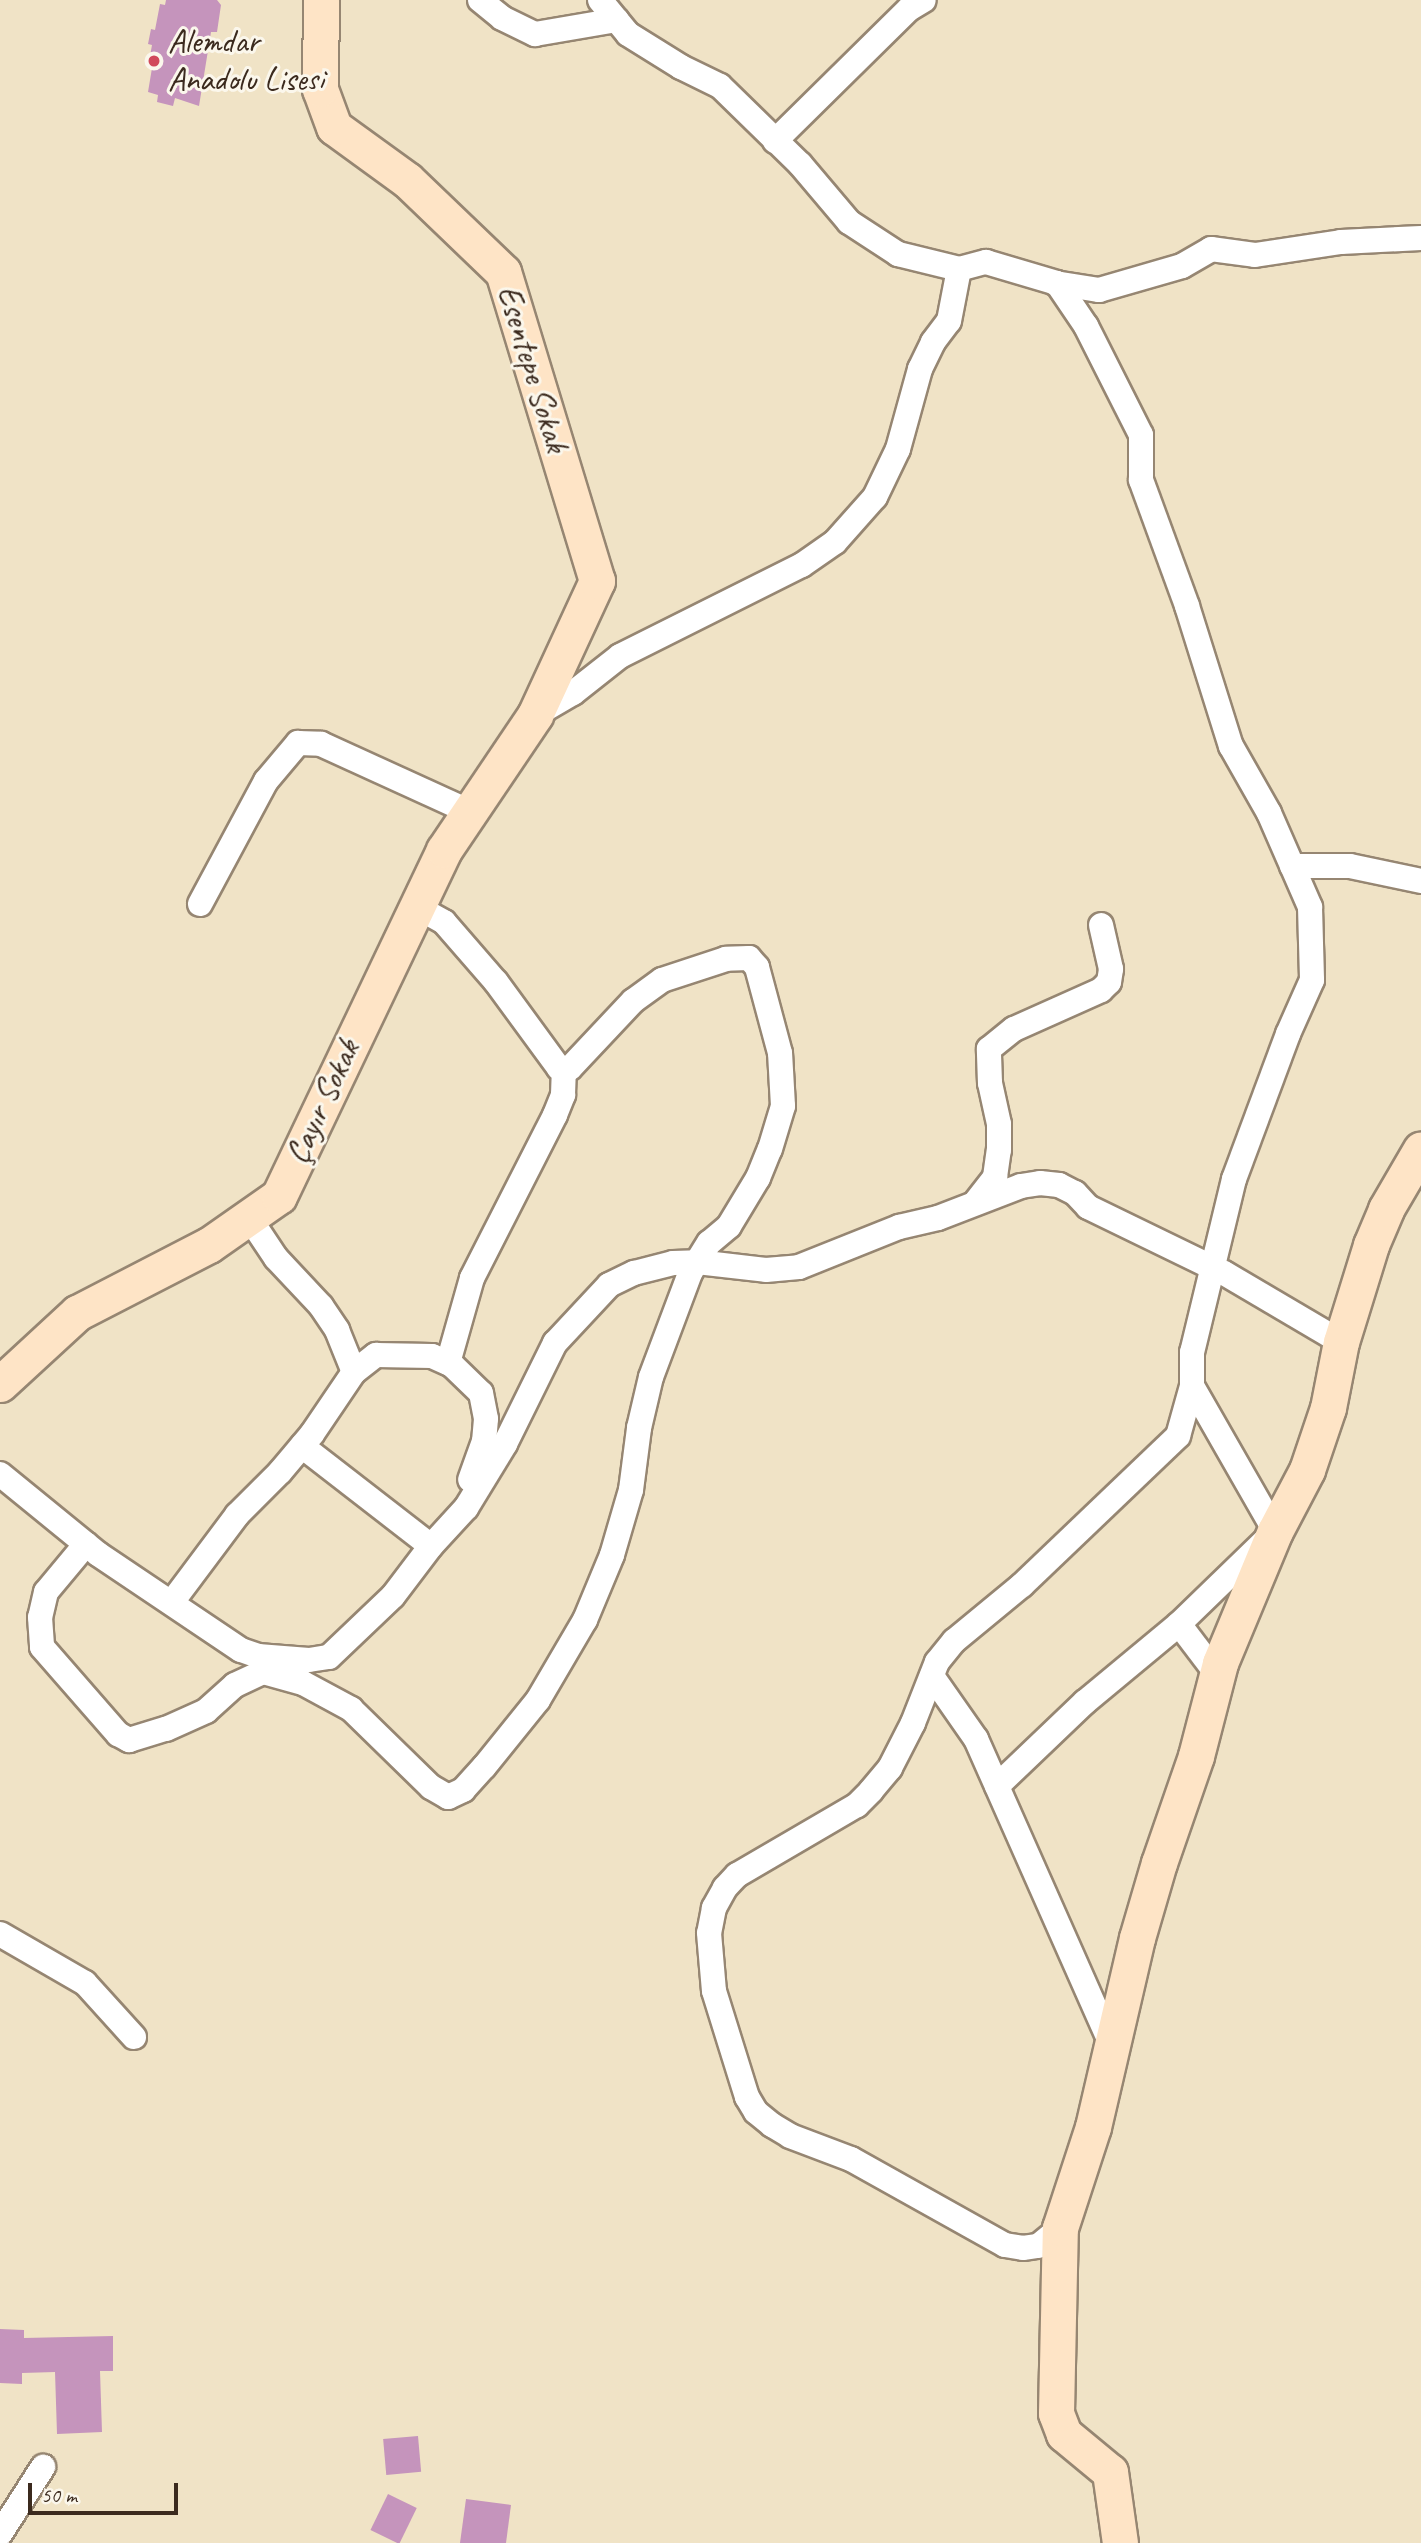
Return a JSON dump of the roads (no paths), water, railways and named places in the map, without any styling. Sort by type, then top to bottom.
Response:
[{"type":"street","name":"Esentepe Sokak","points":[[321,0],[320,89],[334,127],[407,180],[503,272],[597,581],[535,715]]},
{"type":"street","points":[[480,0],[502,18],[535,34],[617,20]]},
{"type":"street","points":[[600,0],[628,34],[681,68],[720,86],[800,164],[849,222],[898,254],[958,270],[986,262],[1055,283],[1099,290],[1182,266],[1211,248],[1255,255],[1341,242],[1421,238]]},
{"type":"street","points":[[775,141],[909,9],[924,0]]},
{"type":"street","points":[[535,715],[573,693],[620,656],[791,570],[835,542],[875,497],[898,449],[920,369],[933,342],[949,321],[958,270]]},
{"type":"street","points":[[1055,283],[1086,326],[1141,435],[1141,480],[1187,606],[1231,746],[1269,814],[1310,907],[1312,980],[1288,1034],[1234,1180],[1192,1352],[1192,1386],[1178,1436],[1021,1585],[954,1641],[937,1662],[890,1768],[871,1791],[857,1805],[737,1875],[725,1888],[714,1908],[709,1933],[714,1991],[747,2097],[756,2112],[790,2136],[850,2159],[1005,2245],[1023,2248],[1038,2246],[1060,2228]]},
{"type":"street","name":"Çayır Sokak","points":[[0,1384],[77,1313],[209,1245],[250,1219],[279,1196],[443,850],[535,715]]},
{"type":"street","points":[[200,904],[266,781],[298,743],[321,744],[470,812]]},
{"type":"street","points":[[1292,866],[1350,866],[1421,881]]},
{"type":"street","points":[[86,1544],[46,1592],[40,1617],[42,1647],[118,1734],[129,1740],[166,1729],[206,1711],[235,1685],[263,1672],[303,1683],[352,1709],[431,1787],[448,1797],[463,1790],[538,1700],[585,1620],[612,1555],[631,1490],[639,1428],[651,1377],[690,1273],[709,1243],[729,1226],[758,1178],[783,1106],[780,1053],[757,967],[749,958],[726,959],[662,980],[633,1001],[570,1068],[559,1068],[549,1058],[496,982],[444,922],[415,906]]},
{"type":"street","points":[[972,1207],[995,1177],[999,1150],[999,1124],[990,1083],[989,1049],[1014,1029],[1101,990],[1109,982],[1110,959],[1101,925]]},
{"type":"street","points":[[448,1363],[471,1278],[555,1115],[563,1095],[564,1068]]},
{"type":"street","points":[[1121,2543],[1110,2472],[1064,2434],[1056,2413],[1060,2228],[1093,2127],[1111,2044],[1155,1875],[1196,1756],[1217,1674],[1275,1531],[1303,1479],[1328,1408],[1341,1342],[1371,1245],[1386,1209],[1421,1149]]},
{"type":"street","points":[[0,1474],[86,1544],[241,1650],[258,1656],[309,1660],[329,1657],[393,1596],[439,1537],[466,1508],[505,1444],[555,1343],[608,1285],[634,1273],[673,1263],[696,1262],[766,1270],[799,1267],[899,1227],[972,1207],[1021,1186],[1040,1183],[1059,1185],[1074,1193],[1088,1207],[1213,1267],[1341,1342]]},
{"type":"street","points":[[250,1219],[276,1258],[321,1306],[337,1330],[354,1371]]},
{"type":"street","points":[[172,1602],[237,1515],[302,1446],[354,1371],[376,1355],[432,1356],[448,1363],[481,1393],[486,1419],[484,1441],[475,1469],[439,1537]]},
{"type":"street","points":[[1192,1386],[1275,1531]]},
{"type":"street","points":[[302,1446],[439,1537]]},
{"type":"street","points":[[997,1786],[1095,1693],[1179,1624],[1275,1531]]},
{"type":"street","points":[[1179,1624],[1217,1674]]},
{"type":"street","points":[[932,1676],[976,1739],[1111,2044]]},
{"type":"street","points":[[0,1934],[85,1983],[134,2037]]},
{"type":"street","points":[[0,2534],[43,2467]]},
{"type":"place","name":"Alemdar Anadolu Lisesi","points":[[154,61]]}]
